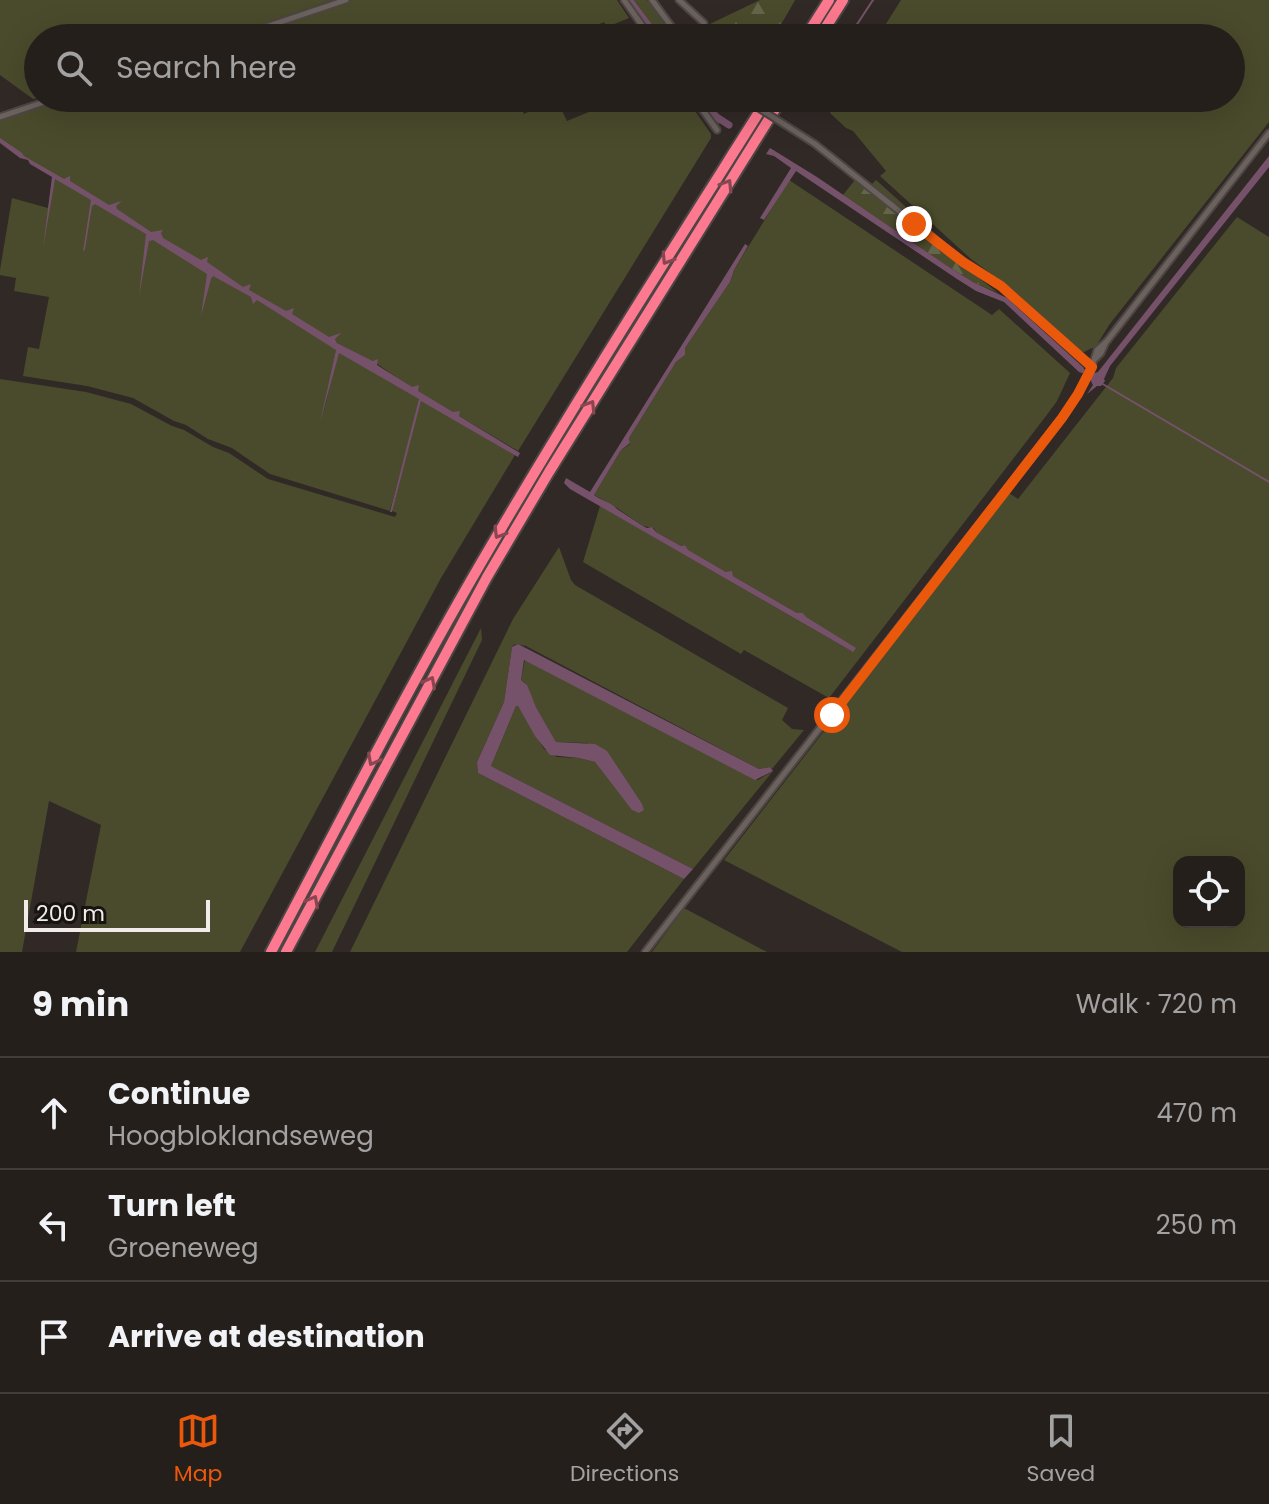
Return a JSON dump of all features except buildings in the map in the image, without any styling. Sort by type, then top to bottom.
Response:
[{"type":"highway","points":[[814,24],[829,0]]},
{"type":"highway","points":[[828,24],[843,0]]},
{"type":"highway","points":[[271,952],[480,564],[580,397],[759,112]]},
{"type":"highway","points":[[286,952],[487,577],[773,112]]},
{"type":"street","points":[[275,24],[346,0]]},
{"type":"street","points":[[624,0],[641,24]]},
{"type":"street","points":[[652,0],[670,24]]},
{"type":"street","points":[[679,0],[704,23]]},
{"type":"street","points":[[0,117],[24,109]]},
{"type":"street","points":[[704,112],[717,130]]},
{"type":"street","points":[[765,112],[815,144],[926,234],[1001,286],[1091,369]]},
{"type":"street","points":[[645,952],[1062,418],[1091,369],[1097,350],[1269,133]]},
{"type":"street","points":[[1077,353],[1095,359]]},
{"type":"green space","points":[[0,0],[332,0],[262,24],[24,24],[24,92],[0,75]]},
{"type":"green space","points":[[350,0],[617,0],[629,18],[614,24],[279,24]]},
{"type":"green space","points":[[626,0],[647,0],[665,24],[643,24]]},
{"type":"green space","points":[[760,0],[795,0],[781,24],[710,24]]},
{"type":"green space","points":[[901,0],[1269,0],[1269,122],[1109,325],[1095,348],[1080,351],[1013,290],[971,259],[880,176],[886,171],[853,131],[830,113],[1245,112],[1245,24],[886,24]]},
{"type":"green space","points":[[24,110],[563,112],[567,121],[589,112],[696,112],[711,138],[518,451],[373,361],[337,343],[335,339],[329,340],[337,346],[323,415],[338,352],[420,399],[390,511],[270,474],[232,448],[208,439],[133,398],[87,386],[23,376],[28,347],[39,349],[49,297],[14,291],[16,278],[0,275],[0,270],[12,198],[48,208],[53,176],[0,142],[0,118]]},
{"type":"green space","points":[[706,112],[717,112],[723,119],[717,127]]},
{"type":"green space","points":[[789,180],[992,315],[999,309],[1070,373],[1046,416],[829,698],[744,650],[741,654],[583,562],[600,506],[853,652],[803,613],[797,613],[733,576],[732,572],[726,572],[687,550],[685,545],[681,546],[654,528],[643,526],[594,495],[621,450],[630,444],[629,438],[676,362],[685,355],[685,348],[730,282],[734,270]]},
{"type":"green space","points":[[855,180],[998,293],[946,265],[843,195]]},
{"type":"green space","points":[[876,180],[957,253],[871,185]]},
{"type":"green space","points":[[1237,217],[1269,237],[1269,952],[902,952],[724,860],[1009,493],[1018,499],[1113,378],[1116,368]]},
{"type":"green space","points":[[0,379],[86,392],[131,404],[229,453],[268,479],[395,517],[397,513],[392,511],[421,400],[515,455],[441,578],[240,952],[76,952],[101,825],[49,801],[22,952],[0,952]]},
{"type":"green space","points":[[559,547],[575,585],[788,708],[782,720],[792,729],[804,730],[772,769],[759,769],[526,646],[515,645],[512,647],[504,702],[477,762],[478,773],[684,879],[627,952],[350,952],[513,619]]},
{"type":"green space","points":[[481,628],[482,640],[332,952],[315,952]]},
{"type":"green space","points":[[525,659],[758,780],[773,771],[693,869],[491,766],[518,706],[544,749],[557,757],[595,762],[635,813],[587,743],[556,742],[521,680]]},
{"type":"green space","points":[[684,908],[767,952],[652,952]]},
{"type":"shaded area","points":[[0,138],[64,179],[70,176],[70,181],[109,205],[122,201],[116,206],[117,209],[151,232],[163,230],[163,238],[201,260],[208,257],[207,262],[243,287],[251,284],[249,290],[286,311],[294,308],[292,314],[329,337],[341,333],[335,339],[337,343],[373,361],[378,359],[377,365],[412,387],[419,385],[418,391],[453,412],[460,411],[459,416],[520,453],[518,457],[421,401],[390,512],[419,399],[339,353],[320,423],[336,350],[257,300],[253,304],[251,297],[213,276],[201,316],[207,274],[153,240],[149,241],[139,296],[146,234],[95,204],[92,206],[83,252],[91,200],[55,179],[43,248],[52,177],[0,143]]},
{"type":"shaded area","points":[[770,148],[946,265],[1007,298],[1083,367],[1085,374],[1079,372],[1004,302],[976,291],[796,171],[764,220],[760,218],[791,168],[766,154]]},
{"type":"shaded area","points":[[1269,156],[1269,167],[1110,366],[1101,386],[1087,394],[1093,385],[1090,379],[1092,374],[1098,372]]},
{"type":"shaded area","points":[[745,244],[748,246],[730,282],[685,348],[685,355],[676,362],[629,438],[630,443],[621,450],[594,495],[643,526],[652,527],[681,546],[685,545],[688,550],[726,572],[732,571],[733,576],[797,613],[803,613],[856,648],[853,652],[564,483],[566,478],[590,492]]},
{"type":"shaded area","points":[[518,644],[759,769],[770,767],[773,771],[755,780],[524,660],[521,680],[527,685],[556,742],[595,744],[607,751],[644,810],[639,813],[632,810],[595,762],[550,755],[518,706],[491,766],[693,869],[684,879],[478,773],[477,762],[504,702],[512,647]]},
{"type":"waterway","points":[[629,0],[647,24]]},
{"type":"waterway","points":[[857,24],[873,0]]},
{"type":"waterway","points":[[712,112],[729,125]]},
{"type":"waterway","points":[[1101,383],[1269,482]]},
{"type":"route","points":[[832,715],[1062,418],[1092,367],[1001,286],[963,262],[914,224]]}]
